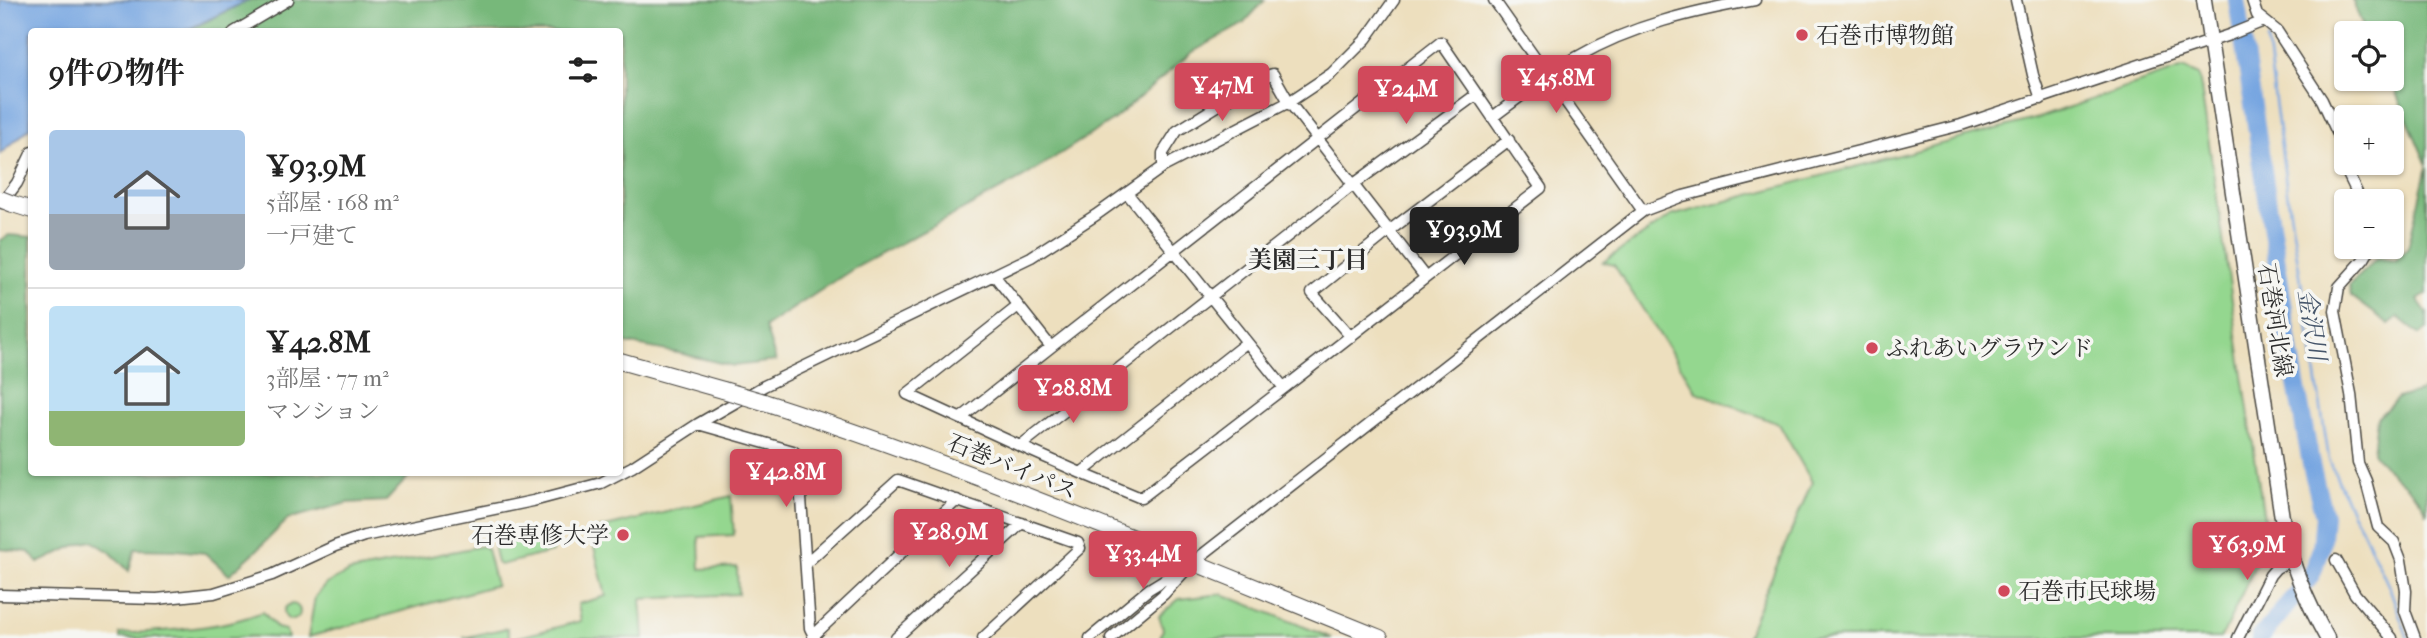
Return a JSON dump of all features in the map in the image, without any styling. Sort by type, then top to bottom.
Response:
[{"type":"highway","points":[[4,203],[28,209]]},
{"type":"highway","name":"石巻バイパス","points":[[623,362],[764,402],[947,465],[1380,638]]},
{"type":"main road","name":"石巻河北線","points":[[2204,0],[2208,41],[2279,497],[2293,564],[2311,609],[2328,638]]},
{"type":"street","points":[[241,28],[288,0]]},
{"type":"street","points":[[623,471],[764,386],[994,275],[1064,237],[1163,167],[1289,102],[1331,74],[1366,39],[1394,0]]},
{"type":"street","points":[[1494,0],[1643,211]]},
{"type":"street","points":[[1494,116],[1578,57],[1642,28],[1674,16],[1734,2],[1755,0]]},
{"type":"street","points":[[2016,0],[2041,99]]},
{"type":"street","points":[[2252,0],[2258,23]]},
{"type":"street","points":[[1090,638],[1149,589],[1193,562],[1643,211],[1683,196],[1961,125],[2258,23],[2277,31],[2322,100],[2342,143],[2347,172],[2355,189]]},
{"type":"street","points":[[961,418],[1441,42],[1541,188],[1141,498],[1020,446],[907,394],[1017,307]]},
{"type":"street","points":[[1163,167],[1163,153],[1177,131],[1273,74],[1289,102],[1425,277]]},
{"type":"street","points":[[1020,446],[1354,184],[1477,94]]},
{"type":"street","points":[[1351,337],[1312,293],[1509,140]]},
{"type":"street","points":[[4,203],[28,160]]},
{"type":"street","points":[[1127,193],[1284,388]]},
{"type":"street","points":[[2364,259],[2339,288],[2334,312],[2351,394],[2358,463],[2366,481],[2378,527],[2394,542],[2401,560],[2406,591],[2405,611],[2416,638]]},
{"type":"street","points":[[994,275],[1051,347]]},
{"type":"street","points":[[1081,473],[1246,342]]},
{"type":"street","points":[[698,424],[793,451],[798,455],[810,628],[814,637],[957,500]]},
{"type":"street","points":[[0,595],[157,598],[214,593],[272,575],[335,546],[364,536],[533,501],[613,476]]},
{"type":"street","points":[[806,563],[898,480],[1078,543],[1080,548],[983,638]]},
{"type":"street","points":[[897,638],[1022,523]]},
{"type":"street","points":[[2336,560],[2355,594],[2392,638]]},
{"type":"street","points":[[1111,638],[1164,594],[1193,562]]},
{"type":"street","points":[[2238,638],[2270,575],[2276,568],[2293,564]]},
{"type":"green space","points":[[249,0],[1265,0],[1243,24],[1191,53],[1113,120],[1024,177],[853,269],[765,327],[776,361],[733,366],[623,343],[623,28],[193,28]]},
{"type":"green space","points":[[2352,0],[2427,0],[2427,165],[2404,112],[2404,105],[2401,105],[2395,91],[2404,91],[2404,21],[2361,21]]},
{"type":"green space","points":[[2183,68],[2199,75],[2267,539],[2224,633],[2220,638],[1746,638],[1812,482],[1779,424],[1697,392],[1614,265],[1603,262],[1671,216],[2038,118]]},
{"type":"green space","points":[[2427,166],[2427,294],[2418,300],[2427,313],[2427,329],[2420,335],[2398,317],[2389,324],[2351,296],[2349,285],[2376,259],[2404,259],[2404,252],[2408,248]]},
{"type":"green space","points":[[9,235],[28,237],[28,476],[409,476],[386,501],[347,503],[288,519],[229,575],[205,553],[135,549],[129,571],[110,552],[92,541],[71,547],[38,563],[29,552],[0,549],[0,240]]},
{"type":"green space","points":[[2427,389],[2427,514],[2417,497],[2373,452],[2377,418],[2398,398]]},
{"type":"green space","points":[[731,496],[734,535],[699,537],[700,569],[737,567],[738,594],[641,599],[644,638],[516,638],[581,621],[578,604],[606,596],[590,531]]},
{"type":"green space","points":[[551,535],[554,547],[552,552],[500,565],[497,563],[494,549],[496,544]]},
{"type":"green space","points":[[482,546],[487,549],[496,585],[308,637],[315,597],[326,584],[349,572]]},
{"type":"green space","points":[[1222,594],[1332,638],[1160,638],[1163,629],[1159,616],[1179,599]]},
{"type":"green space","points":[[289,604],[295,604],[300,612],[298,618],[289,620],[284,615],[284,609]]},
{"type":"green space","points":[[263,612],[277,628],[286,630],[288,638],[120,638],[120,634],[210,626]]},
{"type":"green space","points":[[507,628],[510,638],[463,638]]},
{"type":"water","points":[[0,0],[249,0],[191,28],[28,28],[28,130],[0,154]]},
{"type":"waterway","name":"金沢川","points":[[2237,0],[2292,362],[2312,469],[2324,516],[2321,549],[2311,576],[2260,638]]},
{"type":"waterway","points":[[2267,40],[2287,192],[2329,459],[2352,513],[2390,589],[2408,638]]},
{"type":"place","name":"石巻市博物館","points":[[1802,35]]},
{"type":"place","name":"ふれあいグラウンド","points":[[1872,348]]},
{"type":"place","name":"石巻専修大学","points":[[623,535]]},
{"type":"place","name":"石巻市民球場","points":[[2004,591]]},
{"type":"district","name":"美園三丁目","points":[[1308,260]]}]
